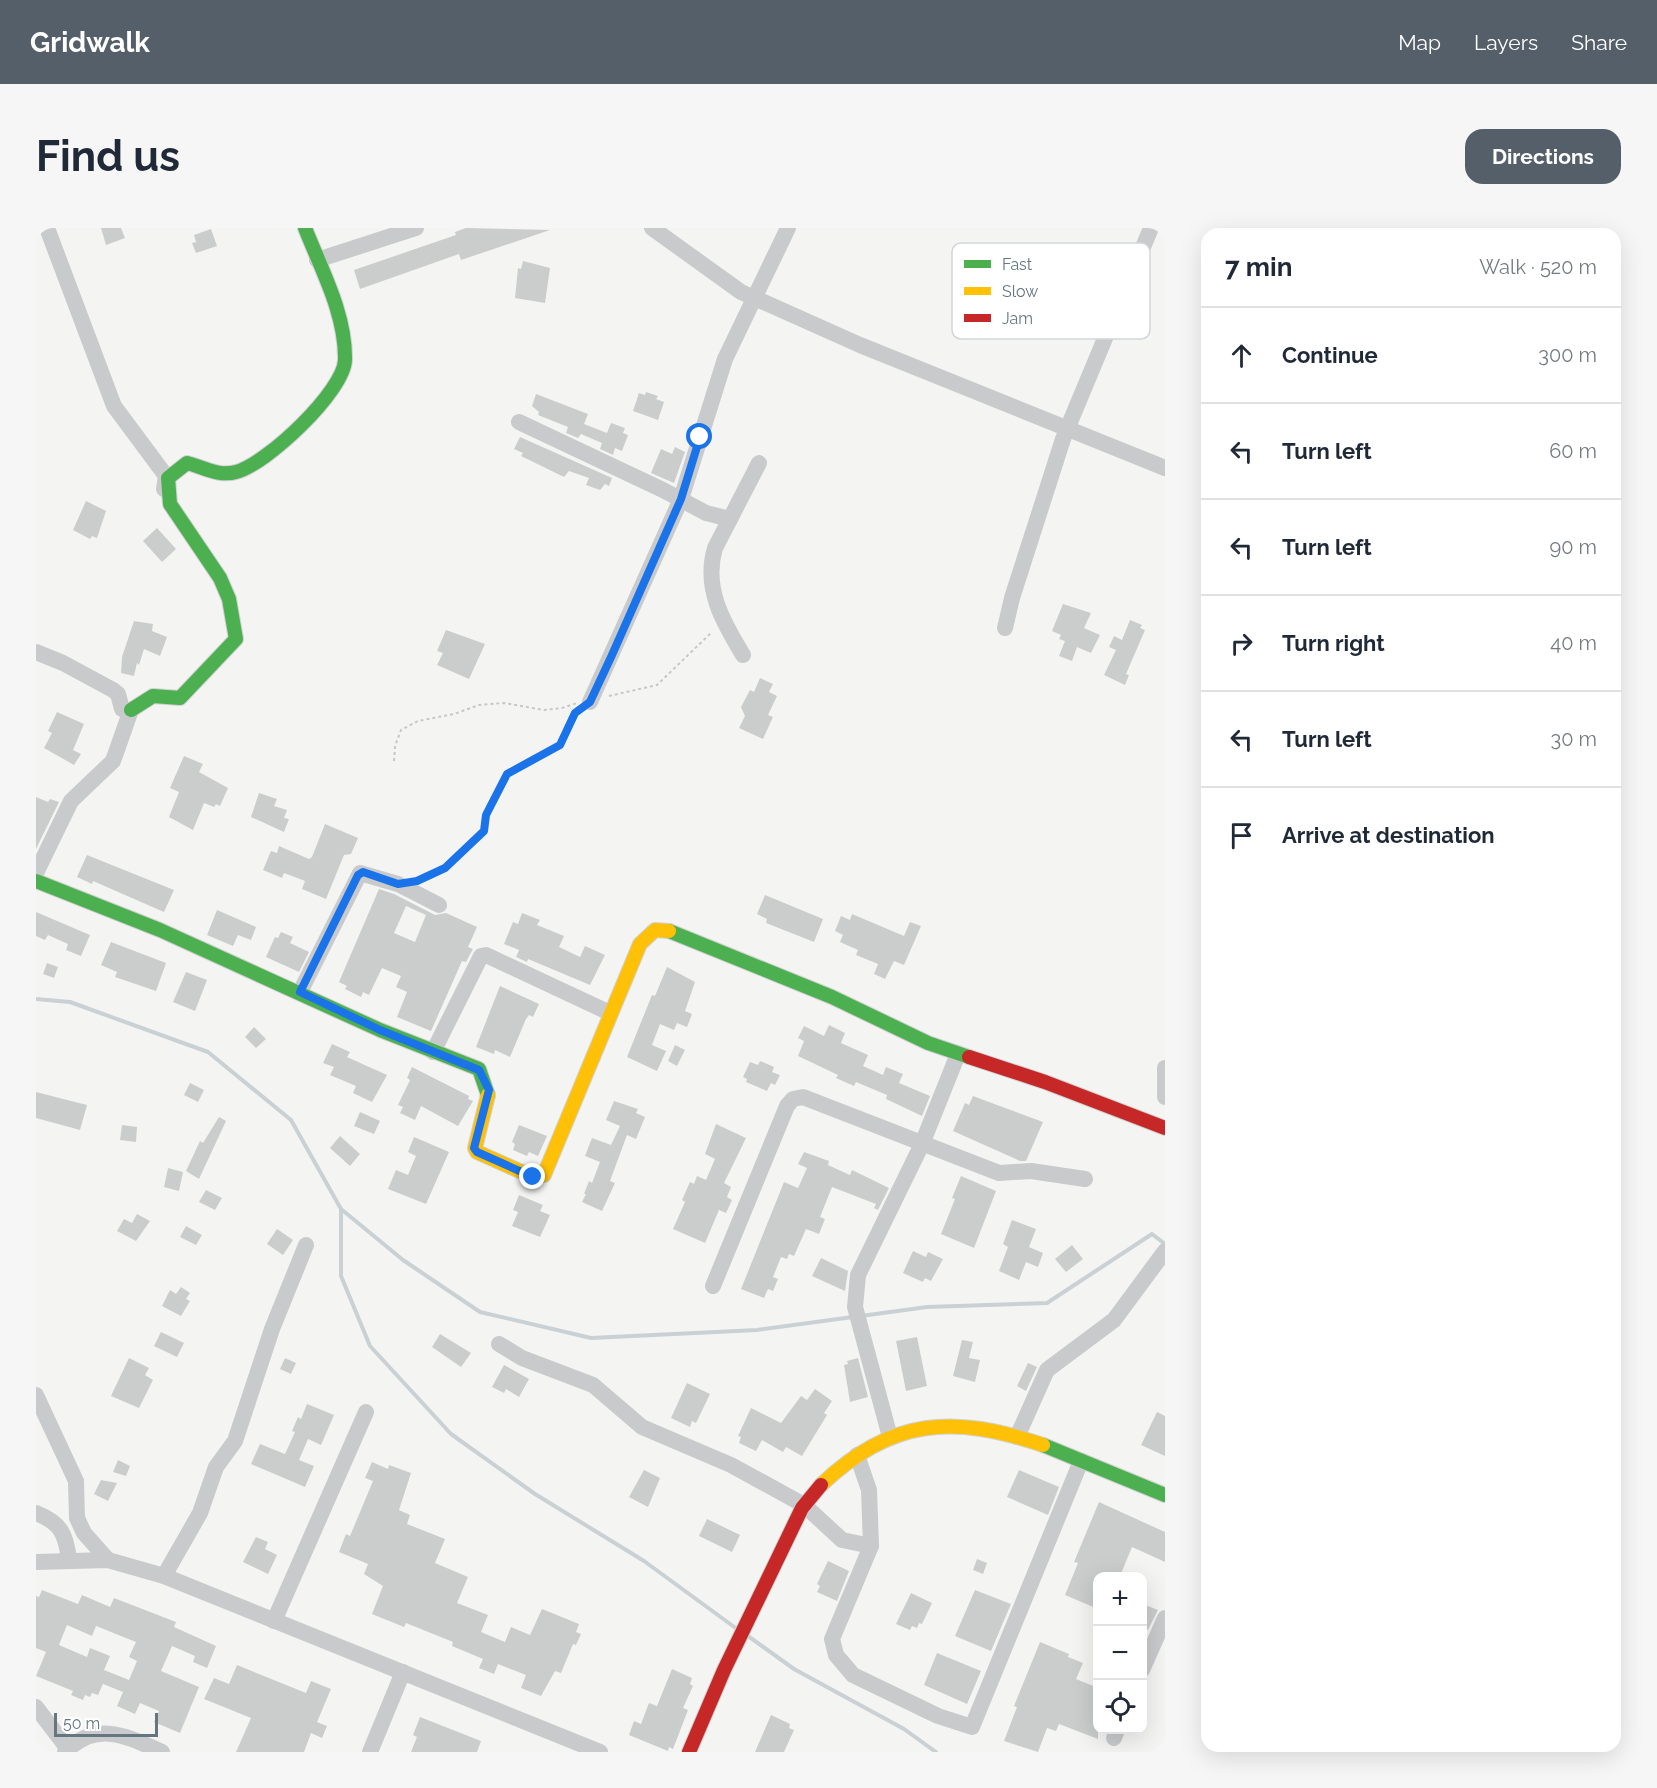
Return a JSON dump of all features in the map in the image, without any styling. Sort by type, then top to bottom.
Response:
[{"type":"street","points":[[47,228],[114,406],[166,476],[166,501],[218,592],[229,599]]},
{"type":"street","points":[[36,873],[71,801],[113,761],[131,710],[153,696],[180,698],[219,656],[234,644],[237,632],[229,599],[220,578],[170,504],[168,478],[187,463],[219,474],[246,470],[268,457],[341,378],[345,370],[346,345],[332,296],[305,228]]},
{"type":"street","points":[[317,260],[416,228]]},
{"type":"street","points":[[652,228],[741,292],[860,345],[1165,468]]},
{"type":"street","points":[[590,702],[681,499],[725,359],[788,228]]},
{"type":"street","points":[[1145,243],[1151,228]]},
{"type":"street","points":[[1005,628],[1012,598],[1069,428],[1105,339]]},
{"type":"street","points":[[519,422],[716,518],[730,519]]},
{"type":"street","points":[[743,655],[721,617],[711,575],[711,560],[759,463]]},
{"type":"street","points":[[36,652],[63,663],[113,690],[118,694],[122,709],[131,710]]},
{"type":"street","points":[[300,992],[358,875],[363,872],[398,884],[439,905]]},
{"type":"street","points":[[36,881],[160,930],[433,1052],[479,1070],[489,1090],[474,1148],[477,1152],[533,1177],[543,1175],[549,1167],[640,944],[655,930],[666,930],[832,997],[928,1043],[1045,1082],[1165,1128]]},
{"type":"street","points":[[433,1052],[481,956],[486,955],[610,1013]]},
{"type":"street","points":[[890,1437],[855,1307],[854,1290],[862,1267],[922,1144],[958,1054]]},
{"type":"street","points":[[1165,1068],[1165,1097]]},
{"type":"street","points":[[713,1286],[787,1106],[793,1099],[803,1097],[999,1173],[1031,1171],[1085,1179]]},
{"type":"street","points":[[164,1576],[200,1513],[216,1467],[235,1441],[272,1329],[306,1245]]},
{"type":"street","points":[[1017,1437],[1047,1370],[1114,1320],[1165,1251]]},
{"type":"street","points":[[499,1344],[522,1358],[593,1385],[642,1427],[731,1465],[804,1505],[842,1540],[871,1546]]},
{"type":"street","points":[[36,1395],[76,1481],[76,1518],[84,1533],[108,1560]]},
{"type":"street","points":[[274,1621],[366,1412]]},
{"type":"street","points":[[689,1752],[724,1670],[804,1505],[828,1476],[857,1455],[890,1437],[949,1425],[988,1429],[1017,1437],[1165,1495]]},
{"type":"street","points":[[857,1455],[869,1490],[871,1546],[832,1639],[836,1655],[853,1675],[938,1716],[972,1726],[1081,1461]]},
{"type":"street","points":[[36,1513],[59,1525],[66,1539],[69,1560]]},
{"type":"street","points":[[36,1562],[108,1560],[164,1576],[600,1752]]},
{"type":"street","points":[[1147,1661],[1165,1618]]},
{"type":"street","points":[[370,1752],[403,1672]]},
{"type":"street","points":[[36,1707],[66,1750],[88,1735],[115,1733],[162,1752]]},
{"type":"path","points":[[394,761],[395,746],[401,730],[418,721],[454,714],[479,705],[504,703],[552,710],[657,685],[705,640],[721,617]]},
{"type":"path","points":[[398,884],[428,877],[450,864],[484,831],[486,815],[507,774],[560,745],[575,713],[590,702]]},
{"type":"building","points":[[101,228],[121,228],[125,238],[106,245]]},
{"type":"building","points":[[466,228],[550,230],[461,260],[459,254],[360,289],[354,270],[456,235],[455,232]]},
{"type":"building","points":[[211,229],[217,246],[196,253],[192,243],[196,242],[194,235]]},
{"type":"building","points":[[523,261],[550,268],[545,303],[515,298],[518,268],[521,269]]},
{"type":"building","points":[[646,392],[658,396],[656,399],[664,402],[658,420],[633,411],[639,393],[645,395]]},
{"type":"building","points":[[536,394],[588,414],[584,424],[607,433],[611,423],[625,428],[623,433],[628,435],[622,451],[615,448],[613,455],[600,449],[602,443],[581,434],[578,438],[566,433],[568,427],[538,415],[539,412],[532,406]]},
{"type":"building","points":[[520,437],[612,478],[609,486],[605,484],[600,490],[586,485],[589,478],[569,471],[564,477],[521,456],[523,453],[514,449]]},
{"type":"building","points":[[675,447],[685,452],[674,483],[651,473],[661,449],[672,454]]},
{"type":"building","points":[[86,501],[106,511],[97,538],[92,536],[90,539],[73,530]]},
{"type":"building","points":[[157,528],[176,549],[162,562],[143,541]]},
{"type":"building","points":[[1063,604],[1091,613],[1084,628],[1100,635],[1091,653],[1077,647],[1072,661],[1059,656],[1065,641],[1059,639],[1061,635],[1052,631]]},
{"type":"building","points":[[1130,620],[1142,625],[1140,628],[1145,630],[1126,674],[1129,675],[1125,685],[1104,675],[1116,650],[1109,647],[1114,636],[1122,640]]},
{"type":"building","points":[[134,621],[153,624],[152,631],[167,637],[160,656],[144,649],[134,676],[121,673],[122,657]]},
{"type":"building","points":[[446,630],[485,644],[469,679],[437,665],[443,653],[437,651]]},
{"type":"building","points":[[760,678],[773,684],[769,692],[777,696],[768,715],[773,717],[763,739],[739,728],[745,716],[741,707],[750,690],[754,692]]},
{"type":"building","points":[[57,712],[84,724],[73,750],[81,754],[74,765],[44,748],[52,733],[48,731]]},
{"type":"building","points":[[184,756],[203,764],[199,772],[228,788],[220,806],[216,804],[214,807],[204,803],[193,830],[169,817],[179,792],[170,788]]},
{"type":"building","points":[[259,793],[277,799],[274,806],[287,810],[284,818],[289,819],[284,832],[251,817]]},
{"type":"building","points":[[36,797],[48,802],[50,799],[59,802],[36,849]]},
{"type":"building","points":[[325,824],[358,838],[351,854],[344,855],[326,899],[302,889],[305,881],[284,873],[282,878],[263,870],[271,851],[277,853],[279,846],[309,859],[312,857]]},
{"type":"building","points":[[87,855],[174,890],[164,912],[93,881],[92,884],[77,877]]},
{"type":"building","points":[[379,889],[435,915],[446,913],[477,927],[468,947],[473,949],[466,962],[462,961],[431,1031],[397,1017],[407,992],[396,987],[401,976],[382,968],[369,995],[363,992],[361,997],[345,989],[347,986],[339,982]],"holes":[[[406,906],[426,915],[415,942],[394,933]]]},
{"type":"building","points":[[765,895],[823,919],[814,942],[766,923],[767,919],[757,914]]},
{"type":"building","points":[[217,910],[256,927],[251,940],[238,935],[233,946],[207,935]]},
{"type":"building","points":[[36,912],[90,935],[81,956],[66,950],[68,944],[48,935],[45,940],[36,936]]},
{"type":"building","points":[[522,913],[540,920],[537,925],[564,936],[559,947],[580,957],[585,946],[605,955],[590,985],[528,959],[527,962],[516,957],[519,950],[504,944],[513,922],[518,924]]},
{"type":"building","points":[[852,914],[904,936],[910,922],[921,926],[904,965],[894,961],[885,979],[874,974],[878,964],[856,955],[858,950],[840,942],[843,935],[835,931],[841,916],[850,920]]},
{"type":"building","points":[[281,932],[293,937],[290,943],[309,952],[299,972],[266,957],[275,937],[278,938]]},
{"type":"building","points":[[111,942],[166,963],[156,991],[115,977],[117,972],[101,965]]},
{"type":"building","points":[[47,963],[58,967],[54,978],[43,974]]},
{"type":"building","points":[[667,967],[695,982],[685,1011],[692,1014],[687,1027],[677,1023],[674,1030],[660,1024],[652,1045],[666,1051],[657,1071],[627,1057],[652,995],[655,996]]},
{"type":"building","points":[[186,972],[207,980],[195,1011],[173,1002]]},
{"type":"building","points":[[500,986],[539,1004],[533,1017],[529,1015],[526,1019],[510,1057],[495,1050],[494,1054],[476,1047]]},
{"type":"building","points":[[829,1025],[845,1033],[841,1043],[868,1055],[863,1066],[883,1075],[886,1067],[903,1074],[899,1083],[930,1096],[922,1116],[886,1099],[887,1095],[856,1082],[854,1086],[836,1078],[838,1075],[798,1056],[804,1041],[798,1038],[804,1026],[824,1036]]},
{"type":"building","points":[[254,1027],[266,1039],[256,1048],[245,1037]]},
{"type":"building","points":[[332,1044],[350,1052],[347,1057],[387,1075],[372,1102],[353,1093],[356,1086],[330,1075],[334,1067],[323,1063]]},
{"type":"building","points":[[675,1045],[685,1050],[677,1066],[668,1061]]},
{"type":"building","points":[[760,1061],[774,1067],[772,1072],[780,1075],[775,1085],[771,1083],[767,1091],[746,1082],[747,1079],[743,1077],[750,1062],[758,1065]]},
{"type":"building","points":[[412,1067],[469,1096],[468,1099],[473,1101],[458,1126],[421,1106],[415,1120],[400,1113],[403,1107],[398,1105],[410,1080],[407,1078]]},
{"type":"building","points":[[190,1083],[204,1090],[198,1102],[184,1095]]},
{"type":"building","points":[[36,1092],[87,1105],[80,1130],[36,1118]]},
{"type":"building","points":[[973,1096],[1043,1122],[1026,1161],[1020,1161],[953,1131],[965,1103],[969,1105]]},
{"type":"building","points":[[614,1101],[638,1109],[636,1113],[645,1117],[636,1139],[627,1135],[610,1181],[615,1183],[602,1211],[582,1202],[589,1181],[592,1183],[600,1162],[585,1156],[592,1138],[611,1145],[620,1126],[606,1120]]},
{"type":"building","points":[[360,1112],[380,1121],[374,1134],[354,1126]]},
{"type":"building","points":[[219,1117],[226,1121],[199,1179],[186,1171],[200,1141],[203,1143]]},
{"type":"building","points":[[716,1124],[746,1138],[724,1183],[731,1187],[727,1197],[732,1200],[726,1213],[719,1210],[705,1243],[673,1229],[685,1202],[682,1200],[690,1182],[694,1184],[697,1176],[706,1180],[715,1159],[705,1154]]},
{"type":"building","points":[[122,1125],[137,1127],[136,1142],[120,1140]]},
{"type":"building","points":[[519,1125],[547,1136],[538,1156],[529,1152],[527,1156],[513,1150],[515,1144],[512,1142]]},
{"type":"building","points":[[340,1136],[360,1154],[350,1166],[330,1148]]},
{"type":"building","points":[[414,1137],[449,1152],[426,1204],[388,1189],[396,1170],[408,1175],[416,1156],[408,1152]]},
{"type":"building","points":[[804,1152],[829,1161],[828,1165],[850,1175],[852,1170],[889,1188],[878,1210],[874,1208],[876,1204],[832,1187],[820,1217],[825,1219],[819,1234],[806,1229],[794,1256],[789,1254],[787,1259],[781,1257],[773,1277],[778,1279],[773,1291],[768,1289],[764,1298],[741,1289],[784,1182],[798,1188],[807,1168],[798,1164]]},
{"type":"building","points":[[168,1168],[183,1172],[179,1191],[164,1187]]},
{"type":"building","points":[[961,1176],[996,1191],[974,1248],[941,1234],[955,1199],[952,1198]]},
{"type":"building","points":[[206,1190],[222,1198],[215,1210],[199,1202]]},
{"type":"building","points":[[519,1195],[543,1205],[540,1211],[550,1215],[540,1237],[512,1226],[518,1212],[513,1210]]},
{"type":"building","points":[[137,1214],[150,1221],[136,1241],[117,1231],[124,1219],[132,1223]]},
{"type":"building","points":[[1012,1220],[1036,1229],[1029,1247],[1043,1253],[1038,1267],[1026,1262],[1019,1280],[999,1271],[1008,1247],[1003,1244]]},
{"type":"building","points":[[186,1226],[202,1235],[196,1245],[180,1237]]},
{"type":"building","points":[[277,1229],[293,1240],[283,1255],[267,1244]]},
{"type":"building","points":[[1072,1245],[1083,1259],[1066,1272],[1055,1259]]},
{"type":"building","points":[[913,1251],[926,1257],[928,1252],[943,1259],[931,1281],[925,1278],[923,1282],[903,1273]]},
{"type":"building","points":[[821,1258],[848,1271],[845,1291],[812,1276]]},
{"type":"building","points":[[181,1287],[190,1293],[186,1299],[190,1301],[181,1316],[162,1306],[170,1290],[176,1294]]},
{"type":"building","points":[[161,1332],[184,1343],[177,1357],[154,1346]]},
{"type":"building","points":[[440,1334],[471,1353],[461,1367],[432,1347]]},
{"type":"building","points":[[917,1337],[927,1386],[906,1391],[896,1341]]},
{"type":"building","points":[[962,1340],[973,1342],[969,1358],[980,1360],[975,1382],[953,1376]]},
{"type":"building","points":[[129,1358],[149,1368],[145,1375],[153,1380],[139,1408],[111,1396]]},
{"type":"building","points":[[285,1358],[296,1363],[291,1374],[280,1369]]},
{"type":"building","points":[[858,1358],[868,1397],[850,1402],[844,1365],[848,1364],[847,1361]]},
{"type":"building","points":[[1028,1363],[1037,1367],[1026,1391],[1017,1386]]},
{"type":"building","points":[[504,1365],[529,1379],[519,1397],[506,1389],[504,1393],[492,1387]]},
{"type":"building","points":[[687,1383],[710,1394],[696,1423],[692,1421],[690,1427],[671,1418]]},
{"type":"building","points":[[815,1389],[832,1401],[824,1413],[827,1415],[802,1456],[786,1447],[783,1452],[762,1440],[756,1451],[739,1443],[741,1437],[738,1436],[751,1408],[781,1423],[801,1396],[807,1400]]},
{"type":"building","points":[[307,1404],[334,1415],[321,1445],[308,1439],[299,1460],[314,1466],[305,1487],[251,1464],[260,1444],[285,1454],[295,1432],[292,1431],[298,1417],[301,1419]]},
{"type":"building","points":[[1157,1412],[1165,1416],[1165,1456],[1141,1445]]},
{"type":"building","points":[[118,1460],[130,1466],[126,1476],[113,1472]]},
{"type":"building","points":[[372,1462],[388,1469],[389,1465],[411,1473],[399,1510],[410,1515],[407,1524],[445,1539],[435,1563],[468,1577],[457,1603],[488,1615],[481,1632],[505,1642],[511,1627],[530,1635],[542,1609],[579,1624],[576,1632],[581,1634],[576,1645],[573,1644],[561,1673],[555,1671],[541,1696],[521,1688],[526,1675],[498,1664],[494,1674],[479,1668],[483,1659],[452,1646],[453,1642],[406,1623],[404,1627],[372,1614],[383,1586],[364,1574],[368,1564],[339,1552],[346,1534],[350,1536],[373,1481],[365,1478]]},
{"type":"building","points":[[644,1470],[660,1478],[648,1507],[629,1497]]},
{"type":"building","points":[[1019,1470],[1059,1487],[1048,1515],[1007,1497]]},
{"type":"building","points":[[101,1480],[117,1483],[108,1501],[94,1494]]},
{"type":"building","points":[[1099,1502],[1165,1532],[1165,1562],[1132,1547],[1122,1572],[1093,1572],[1093,1607],[1065,1595],[1078,1563],[1074,1562]]},
{"type":"building","points":[[707,1519],[740,1535],[732,1552],[699,1536]]},
{"type":"building","points":[[256,1537],[268,1542],[265,1549],[277,1555],[268,1574],[243,1562]]},
{"type":"building","points":[[977,1559],[987,1563],[983,1574],[973,1570]]},
{"type":"building","points":[[828,1561],[849,1571],[837,1601],[817,1592],[820,1586],[817,1584]]},
{"type":"building","points":[[42,1590],[78,1604],[82,1595],[110,1607],[114,1598],[176,1622],[174,1627],[216,1646],[207,1668],[193,1662],[195,1656],[172,1646],[161,1671],[199,1687],[180,1733],[154,1722],[159,1711],[140,1703],[135,1714],[117,1706],[123,1692],[103,1684],[98,1695],[92,1693],[90,1697],[85,1695],[83,1700],[71,1695],[73,1691],[36,1676],[46,1652],[36,1648],[36,1596],[39,1597]],"holes":[[[67,1625],[92,1636],[96,1626],[136,1642],[129,1657],[137,1661],[129,1680],[104,1670],[110,1656],[90,1648],[87,1657],[59,1645]]]},
{"type":"building","points":[[975,1590],[1011,1604],[991,1651],[955,1636]]},
{"type":"building","points":[[911,1593],[932,1603],[922,1624],[919,1623],[917,1628],[912,1626],[910,1630],[896,1624]]},
{"type":"building","points":[[1147,1606],[1158,1610],[1147,1630]]},
{"type":"building","points":[[1040,1642],[1069,1654],[1068,1657],[1083,1663],[1076,1679],[1093,1686],[1093,1734],[1098,1734],[1098,1739],[1059,1724],[1056,1731],[1047,1728],[1038,1752],[1004,1741],[1017,1707],[1014,1706]]},
{"type":"building","points":[[937,1653],[981,1671],[967,1704],[924,1685]]},
{"type":"building","points":[[237,1665],[306,1693],[311,1681],[331,1689],[317,1722],[327,1726],[322,1738],[311,1733],[304,1752],[236,1752],[251,1718],[204,1699],[214,1678],[229,1684]]},
{"type":"building","points":[[672,1669],[692,1678],[690,1684],[693,1686],[683,1708],[688,1710],[673,1749],[669,1747],[668,1751],[629,1735],[634,1721],[641,1724],[649,1703],[657,1706]]},
{"type":"building","points":[[771,1715],[790,1724],[789,1728],[794,1730],[784,1752],[755,1752]]},
{"type":"building","points":[[420,1717],[481,1741],[477,1752],[411,1752],[417,1737],[413,1735]]},
{"type":"waterway","points":[[36,999],[70,1002],[208,1052],[291,1120],[341,1209],[403,1260],[480,1312],[591,1338],[757,1330],[853,1317]]},
{"type":"waterway","points":[[341,1210],[341,1276],[370,1346],[451,1434],[535,1494],[644,1561],[737,1629]]},
{"type":"waterway","points":[[861,1316],[927,1307],[1047,1303],[1152,1234],[1165,1244]]},
{"type":"waterway","points":[[748,1636],[794,1669],[904,1729],[936,1752]]},
{"type":"traffic: fast","points":[[131,710],[153,696],[180,698],[236,639],[229,599],[220,578],[170,504],[168,478],[187,463],[223,473],[236,472],[250,466],[302,425],[332,389],[341,373],[345,360],[344,343],[337,309],[305,228]]},
{"type":"traffic: fast","points":[[36,881],[160,930],[380,1030],[479,1069],[488,1095]]},
{"type":"traffic: fast","points":[[669,931],[832,997],[928,1043],[969,1057]]},
{"type":"traffic: fast","points":[[1043,1445],[1165,1495]]},
{"type":"traffic: slow","points":[[488,1095],[475,1148],[477,1152],[533,1177],[544,1175],[640,944],[655,930],[669,931]]},
{"type":"traffic: slow","points":[[821,1485],[847,1463],[873,1446],[899,1435],[925,1428],[981,1429],[1043,1445]]},
{"type":"traffic: jam","points":[[969,1057],[1045,1082],[1165,1128]]},
{"type":"traffic: jam","points":[[689,1752],[724,1670],[802,1508],[821,1485]]},
{"type":"route","points":[[533,1177],[477,1152],[474,1148],[489,1090],[479,1070],[380,1030],[300,992],[360,873],[375,875],[398,884],[417,881],[445,868],[484,831],[486,815],[507,774],[560,745],[575,713],[590,702],[612,655],[681,499],[700,437]]}]
